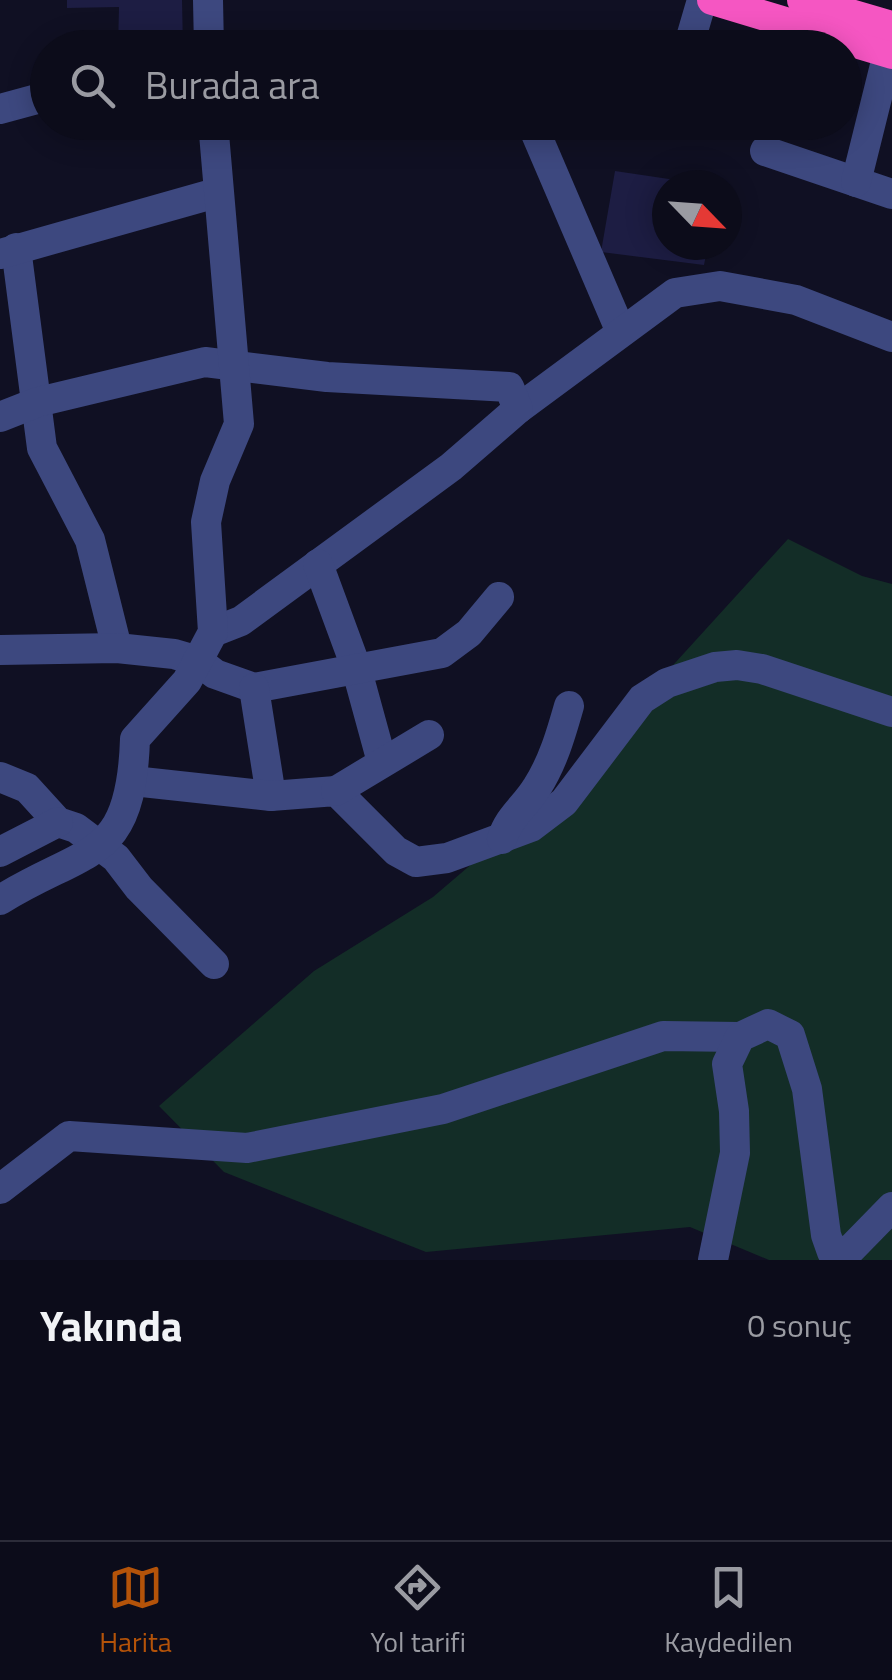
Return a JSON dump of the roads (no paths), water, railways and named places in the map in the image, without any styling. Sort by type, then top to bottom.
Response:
[{"type":"highway","points":[[712,0],[834,30]]},
{"type":"highway","points":[[802,0],[891,44]]},
{"type":"highway","points":[[862,37],[891,44]]},
{"type":"street","points":[[208,0],[209,30]]},
{"type":"street","points":[[693,30],[702,0]]},
{"type":"street","points":[[856,182],[891,44]]},
{"type":"street","points":[[0,109],[30,101]]},
{"type":"street","points":[[0,900],[82,859],[116,828],[134,781],[135,739],[187,681],[213,632],[206,522],[216,481],[239,424],[213,140]]},
{"type":"street","points":[[539,140],[621,332]]},
{"type":"street","points":[[765,151],[892,194]]},
{"type":"street","points":[[118,648],[90,540],[42,448],[38,402],[8,251],[216,193]]},
{"type":"street","points":[[213,632],[241,622],[452,467],[518,410],[675,292],[720,286],[796,300],[892,337]]},
{"type":"street","points":[[0,416],[38,402],[205,362],[236,363],[327,378],[509,387],[518,410]]},
{"type":"street","points":[[318,564],[356,667],[382,762]]},
{"type":"street","points":[[0,650],[118,648],[174,654],[254,688],[442,654],[469,633],[499,597]]},
{"type":"street","points":[[336,792],[396,851],[416,862],[446,858],[531,827],[564,802],[642,700],[667,683],[726,666],[762,668],[892,712]]},
{"type":"street","points":[[254,688],[271,796]]},
{"type":"street","points":[[502,839],[510,817],[536,789],[554,757],[569,706]]},
{"type":"street","points":[[134,781],[271,796],[336,792],[429,734]]},
{"type":"street","points":[[0,776],[27,788],[58,822],[76,828],[116,858],[139,888],[214,964]]},
{"type":"street","points":[[0,852],[58,822]]},
{"type":"street","points":[[0,1190],[69,1136],[247,1148],[443,1108],[663,1036],[740,1037],[768,1024],[790,1034],[807,1089],[826,1235],[832,1252],[850,1250],[892,1207]]},
{"type":"street","points":[[713,1260],[735,1153],[734,1111],[726,1064],[740,1037]]}]
